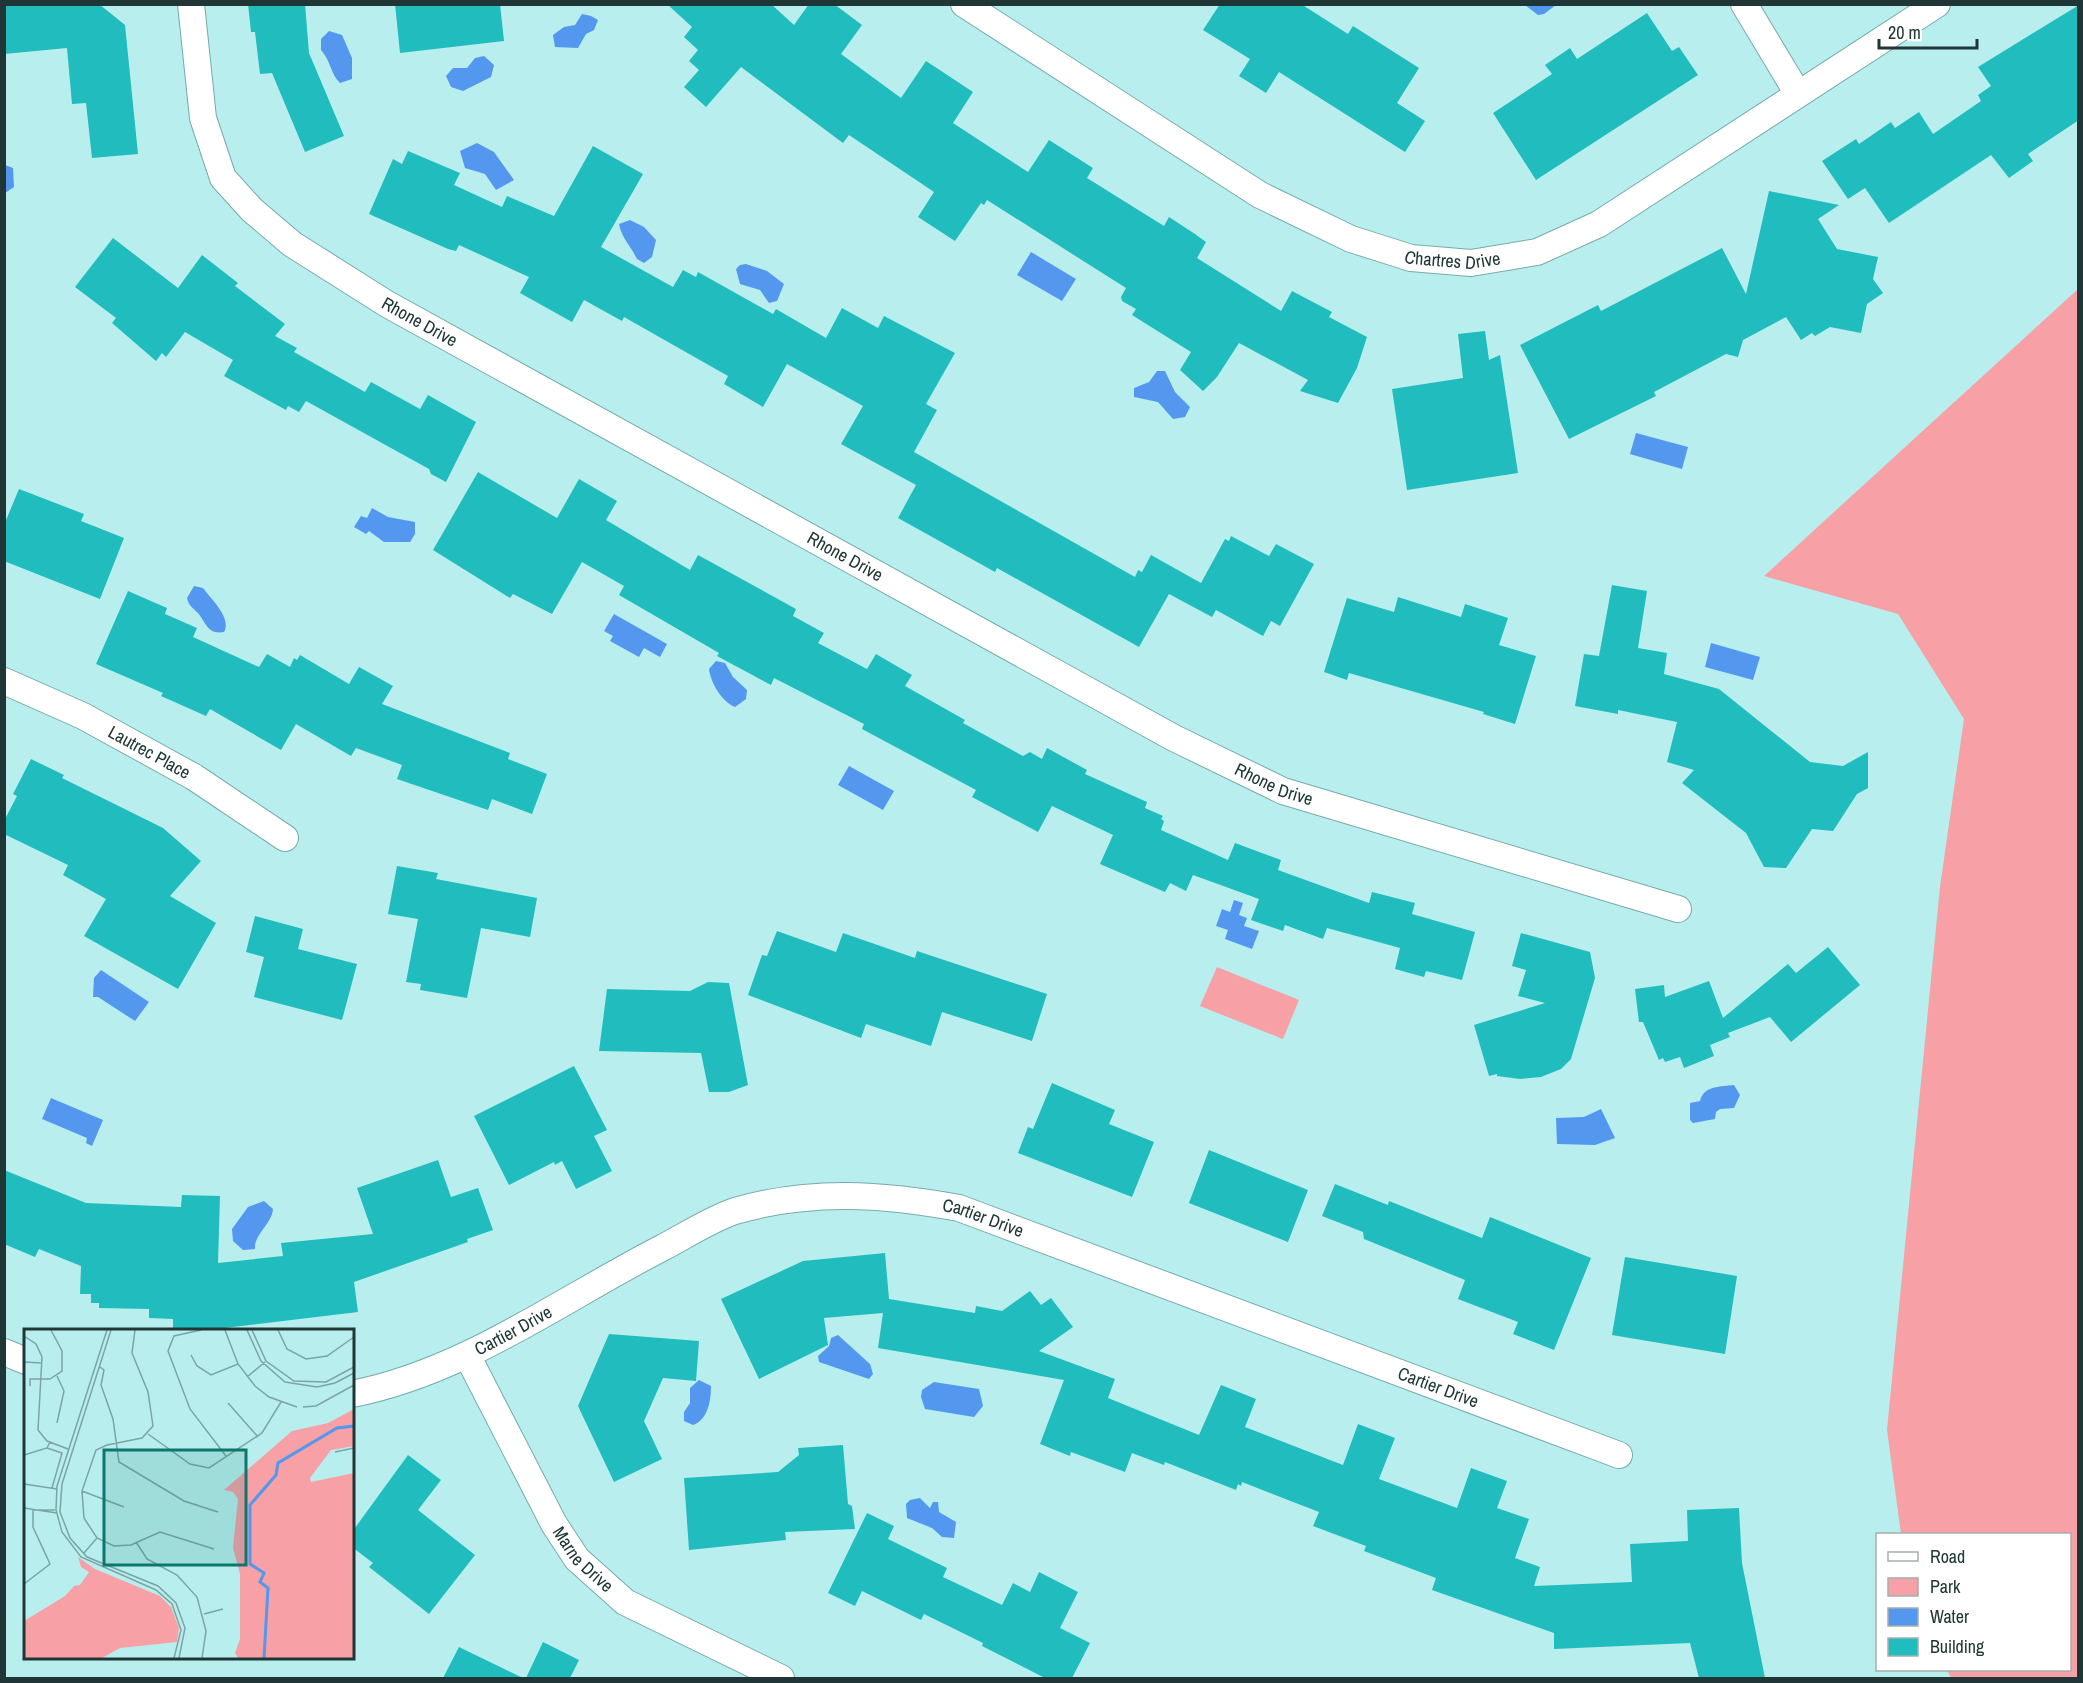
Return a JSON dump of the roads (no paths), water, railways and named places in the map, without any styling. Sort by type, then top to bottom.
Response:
[{"type":"street","name":"Rhone Drive","points":[[191,4],[203,118],[223,178],[252,210],[292,244],[387,304],[1174,738],[1283,791],[1678,909]]},
{"type":"street","name":"Chartres Drive","points":[[964,4],[1260,195],[1352,239],[1411,258],[1471,263],[1537,252],[1599,225],[1937,4]]},
{"type":"street","points":[[1744,4],[1798,94]]},
{"type":"street","name":"Lautrec Place","points":[[4,681],[83,716],[194,777],[285,838]]},
{"type":"street","name":"Cartier Drive","points":[[354,1394],[390,1387],[467,1355],[639,1260],[734,1211],[825,1194],[899,1197],[959,1208],[1619,1455]]},
{"type":"street","points":[[4,1352],[24,1360]]},
{"type":"street","name":"Marne Drive","points":[[467,1355],[554,1524],[577,1559],[625,1602],[781,1678]]},
{"type":"water","points":[[1525,5],[1556,5],[1544,14],[1538,15]]},
{"type":"water","points":[[582,14],[598,20],[594,30],[586,34],[578,48],[555,47],[553,35],[564,27],[575,25]]},
{"type":"water","points":[[329,31],[342,35],[352,58],[352,79],[340,83],[321,50],[321,39]]},
{"type":"water","points":[[484,56],[494,65],[491,77],[463,91],[451,87],[446,76],[453,68],[467,68],[475,58]]},
{"type":"water","points":[[477,143],[494,152],[514,180],[496,190],[485,174],[465,168],[460,151]]},
{"type":"water","points":[[5,165],[13,168],[14,187],[5,193]]},
{"type":"water","points":[[630,220],[644,227],[656,240],[652,257],[644,263],[637,259],[620,229],[619,224]]},
{"type":"water","points":[[1031,252],[1076,279],[1062,301],[1017,275]]},
{"type":"water","points":[[746,264],[767,271],[784,284],[777,301],[769,303],[760,290],[740,284],[736,269]]},
{"type":"water","points":[[1157,371],[1165,371],[1175,392],[1190,407],[1185,417],[1173,419],[1158,402],[1134,397],[1134,388],[1149,382]]},
{"type":"water","points":[[1636,433],[1688,447],[1682,469],[1630,454]]},
{"type":"water","points":[[372,508],[388,517],[415,522],[415,534],[410,542],[384,542],[369,531],[366,534],[354,527],[361,516],[367,518]]},
{"type":"water","points":[[194,586],[203,588],[220,609],[225,621],[224,632],[211,630],[190,605],[187,598]]},
{"type":"water","points":[[614,614],[667,644],[660,657],[644,648],[639,657],[610,641],[613,636],[604,631]]},
{"type":"water","points":[[1711,643],[1760,657],[1753,680],[1705,667]]},
{"type":"water","points":[[716,661],[725,663],[733,677],[747,690],[746,699],[735,707],[721,696],[712,680],[709,669]]},
{"type":"water","points":[[849,766],[894,791],[883,810],[838,785]]},
{"type":"water","points":[[1234,900],[1243,903],[1239,915],[1247,918],[1244,926],[1259,931],[1252,949],[1225,939],[1228,930],[1216,926],[1222,909],[1230,912]]},
{"type":"water","points":[[101,970],[149,1002],[135,1021],[98,997],[93,997],[94,978]]},
{"type":"water","points":[[1734,1085],[1740,1095],[1734,1108],[1720,1109],[1716,1112],[1715,1119],[1693,1123],[1690,1120],[1690,1103],[1700,1101],[1709,1089]]},
{"type":"water","points":[[51,1098],[103,1120],[92,1146],[86,1143],[87,1138],[42,1119]]},
{"type":"water","points":[[1601,1109],[1615,1138],[1595,1145],[1557,1144],[1556,1118],[1584,1117]]},
{"type":"water","points":[[264,1201],[273,1209],[270,1219],[257,1239],[255,1249],[243,1250],[233,1241],[232,1229],[248,1207]]},
{"type":"water","points":[[838,1335],[870,1364],[873,1374],[869,1379],[819,1362],[818,1356],[829,1346],[831,1338]]},
{"type":"water","points":[[699,1380],[711,1386],[710,1397],[708,1409],[702,1419],[693,1425],[684,1421],[684,1412],[690,1403],[690,1388]]},
{"type":"water","points":[[934,1382],[979,1389],[983,1406],[974,1417],[925,1409],[921,1397],[922,1390]]},
{"type":"water","points":[[920,1498],[930,1508],[933,1502],[938,1502],[939,1512],[956,1522],[954,1538],[942,1537],[932,1528],[907,1518],[906,1504],[910,1500]]}]
